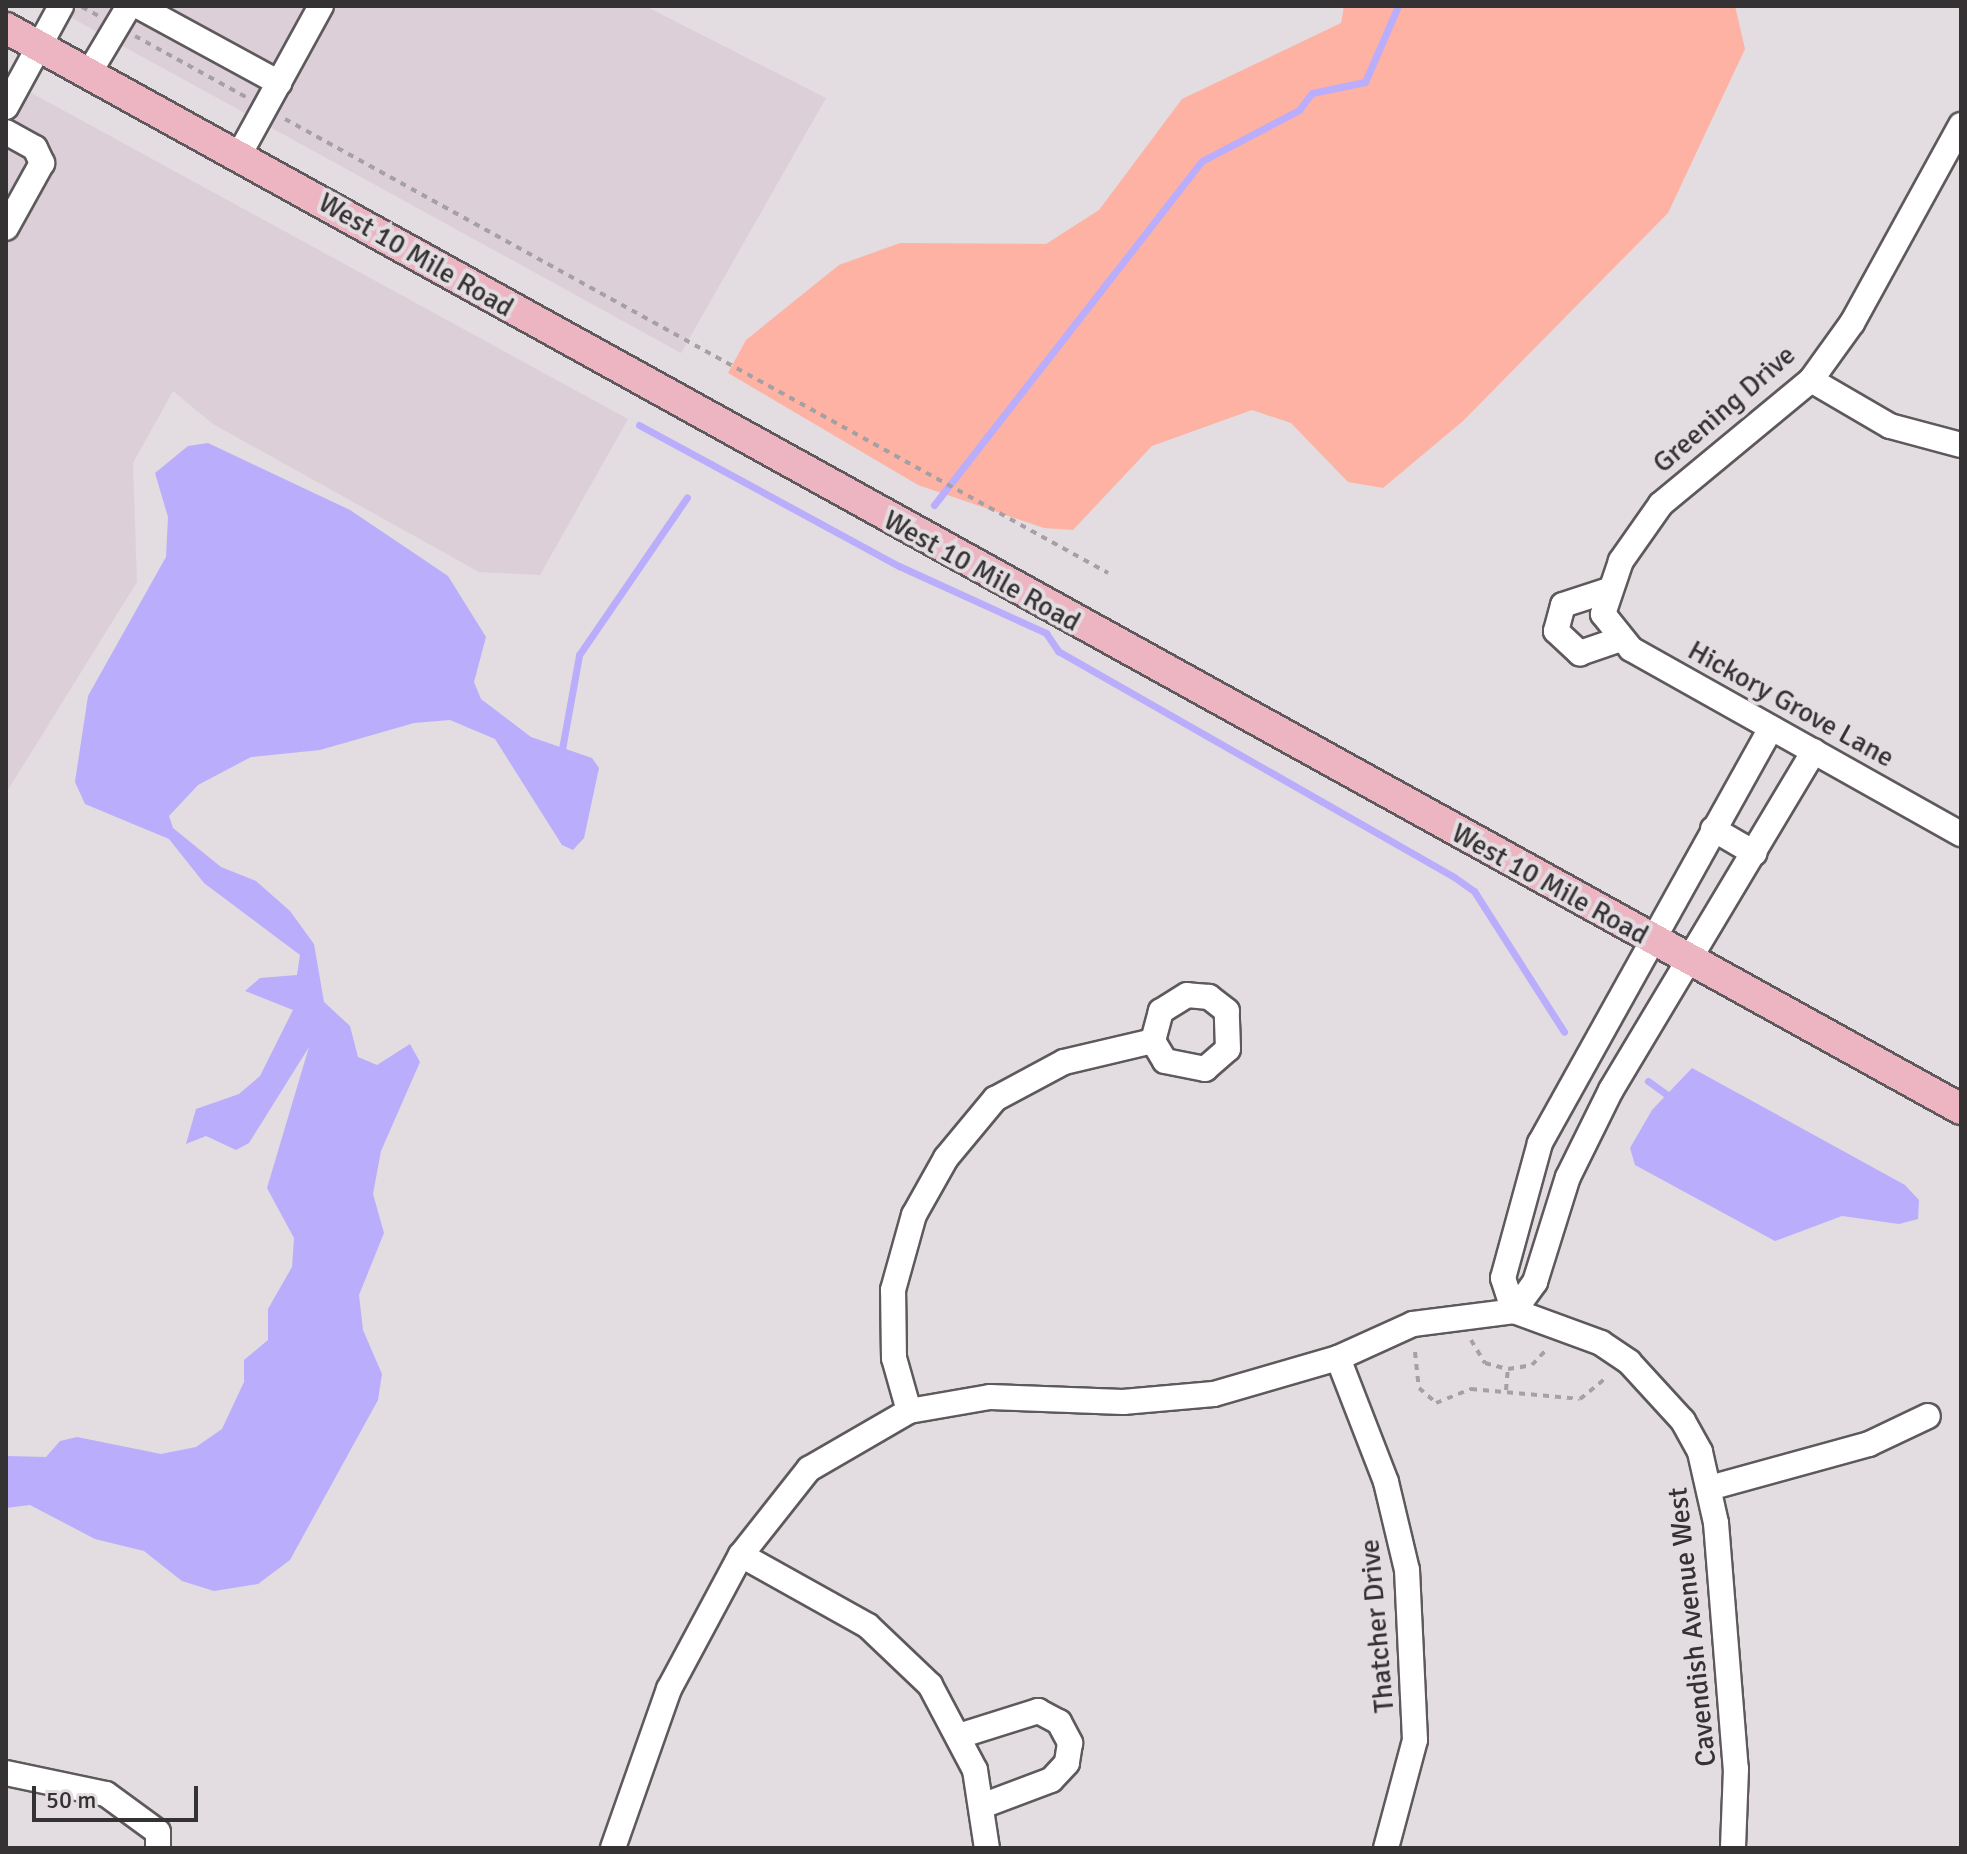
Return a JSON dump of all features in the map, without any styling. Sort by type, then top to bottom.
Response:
[{"type":"main road","name":"West 10 Mile Road","points":[[6,28],[1961,1109]]},
{"type":"street","points":[[6,107],[61,6]]},
{"type":"street","points":[[138,6],[279,83]]},
{"type":"street","points":[[239,155],[321,6]]},
{"type":"street","points":[[89,73],[122,16]]},
{"type":"street","name":"Greening Drive","points":[[1605,603],[1685,479],[1811,380],[1852,323],[1961,125]]},
{"type":"street","points":[[6,132],[35,148],[42,163],[6,228]]},
{"type":"street","points":[[1811,380],[1890,426],[1961,445]]},
{"type":"street","points":[[1605,603],[1618,640],[1580,653],[1556,631],[1563,605],[1605,603]]},
{"type":"street","name":"Hickory Grove Lane","points":[[1618,640],[1961,834]]},
{"type":"street","points":[[1514,1311],[1503,1278],[1510,1239],[1540,1143],[1771,728]]},
{"type":"street","points":[[613,1848],[646,1739],[741,1555],[809,1469],[909,1411],[990,1397],[1123,1402],[1214,1394],[1338,1358],[1413,1324],[1514,1311],[1535,1282],[1568,1177],[1611,1090],[1814,751]]},
{"type":"street","points":[[1713,829],[1754,853]]},
{"type":"street","points":[[909,1411],[894,1358],[893,1290],[914,1215],[946,1158],[978,1115],[1027,1078],[1153,1041]]},
{"type":"street","points":[[1577,1072],[1611,1090]]},
{"type":"street","name":"Cavendish Avenue West","points":[[1514,1311],[1586,1336],[1629,1362],[1683,1421],[1713,1487],[1736,1769],[1733,1848]]},
{"type":"street","name":"Thatcher Drive","points":[[1338,1358],[1386,1482],[1407,1570],[1415,1740],[1386,1848]]},
{"type":"street","points":[[1713,1487],[1869,1444],[1928,1416]]},
{"type":"street","points":[[741,1555],[887,1642],[930,1685],[962,1735],[985,1805],[987,1848]]},
{"type":"street","points":[[962,1735],[1038,1711],[1059,1722],[1070,1743],[1067,1763],[1051,1780],[985,1805]]},
{"type":"street","points":[[6,1773],[106,1794],[158,1832],[158,1848]]},
{"type":"path","points":[[80,6],[122,16],[265,107],[1108,573]]},
{"type":"path","points":[[1471,1340],[1485,1363],[1508,1369],[1532,1365],[1547,1349]]},
{"type":"path","points":[[1415,1352],[1419,1388],[1436,1403],[1471,1389],[1580,1399],[1607,1377]]},
{"type":"path","points":[[1506,1390],[1508,1369]]},
{"type":"shaded area","points":[[50,6],[645,6],[826,98],[681,353]]},
{"type":"shaded area","points":[[1344,6],[1735,6],[1745,49],[1668,213],[1463,421],[1383,488],[1348,482],[1291,423],[1252,410],[1152,446],[1073,530],[1044,528],[918,485],[728,373],[746,340],[839,265],[900,243],[1046,244],[1099,210],[1182,99],[1341,23]]},
{"type":"shaded area","points":[[6,79],[628,419],[540,575],[479,572],[213,424],[173,391],[133,463],[137,582],[6,793]]},
{"type":"shaded area","points":[[208,443],[350,510],[448,576],[486,637],[474,682],[481,699],[531,737],[592,758],[599,768],[584,838],[573,850],[562,845],[495,739],[450,720],[414,723],[320,750],[251,757],[198,785],[169,816],[173,828],[221,867],[256,881],[290,911],[314,944],[324,1002],[350,1026],[358,1057],[377,1065],[410,1044],[420,1062],[381,1151],[373,1194],[384,1233],[359,1295],[363,1330],[382,1374],[378,1400],[290,1560],[258,1584],[214,1591],[182,1581],[144,1551],[95,1539],[30,1505],[6,1508],[6,1456],[46,1457],[60,1441],[77,1437],[161,1454],[196,1447],[222,1429],[244,1382],[244,1360],[268,1340],[268,1309],[292,1267],[294,1238],[267,1188],[309,1047],[249,1143],[236,1150],[206,1136],[186,1144],[196,1109],[239,1094],[260,1076],[293,1010],[245,991],[260,978],[297,975],[300,955],[204,883],[169,839],[85,804],[75,782],[88,696],[166,557],[168,517],[155,473],[188,446]]},
{"type":"shaded area","points":[[1692,1068],[1905,1185],[1919,1200],[1918,1219],[1899,1224],[1842,1216],[1775,1241],[1635,1165],[1630,1148],[1652,1110]]},
{"type":"waterway","points":[[934,505],[1202,161],[1299,110],[1312,93],[1365,82],[1398,6]]},
{"type":"waterway","points":[[639,425],[899,566],[1046,633],[1058,651],[1454,877],[1474,891],[1564,1032]]},
{"type":"waterway","points":[[562,749],[579,655],[687,497]]},
{"type":"waterway","points":[[1648,1081],[1666,1094]]}]
